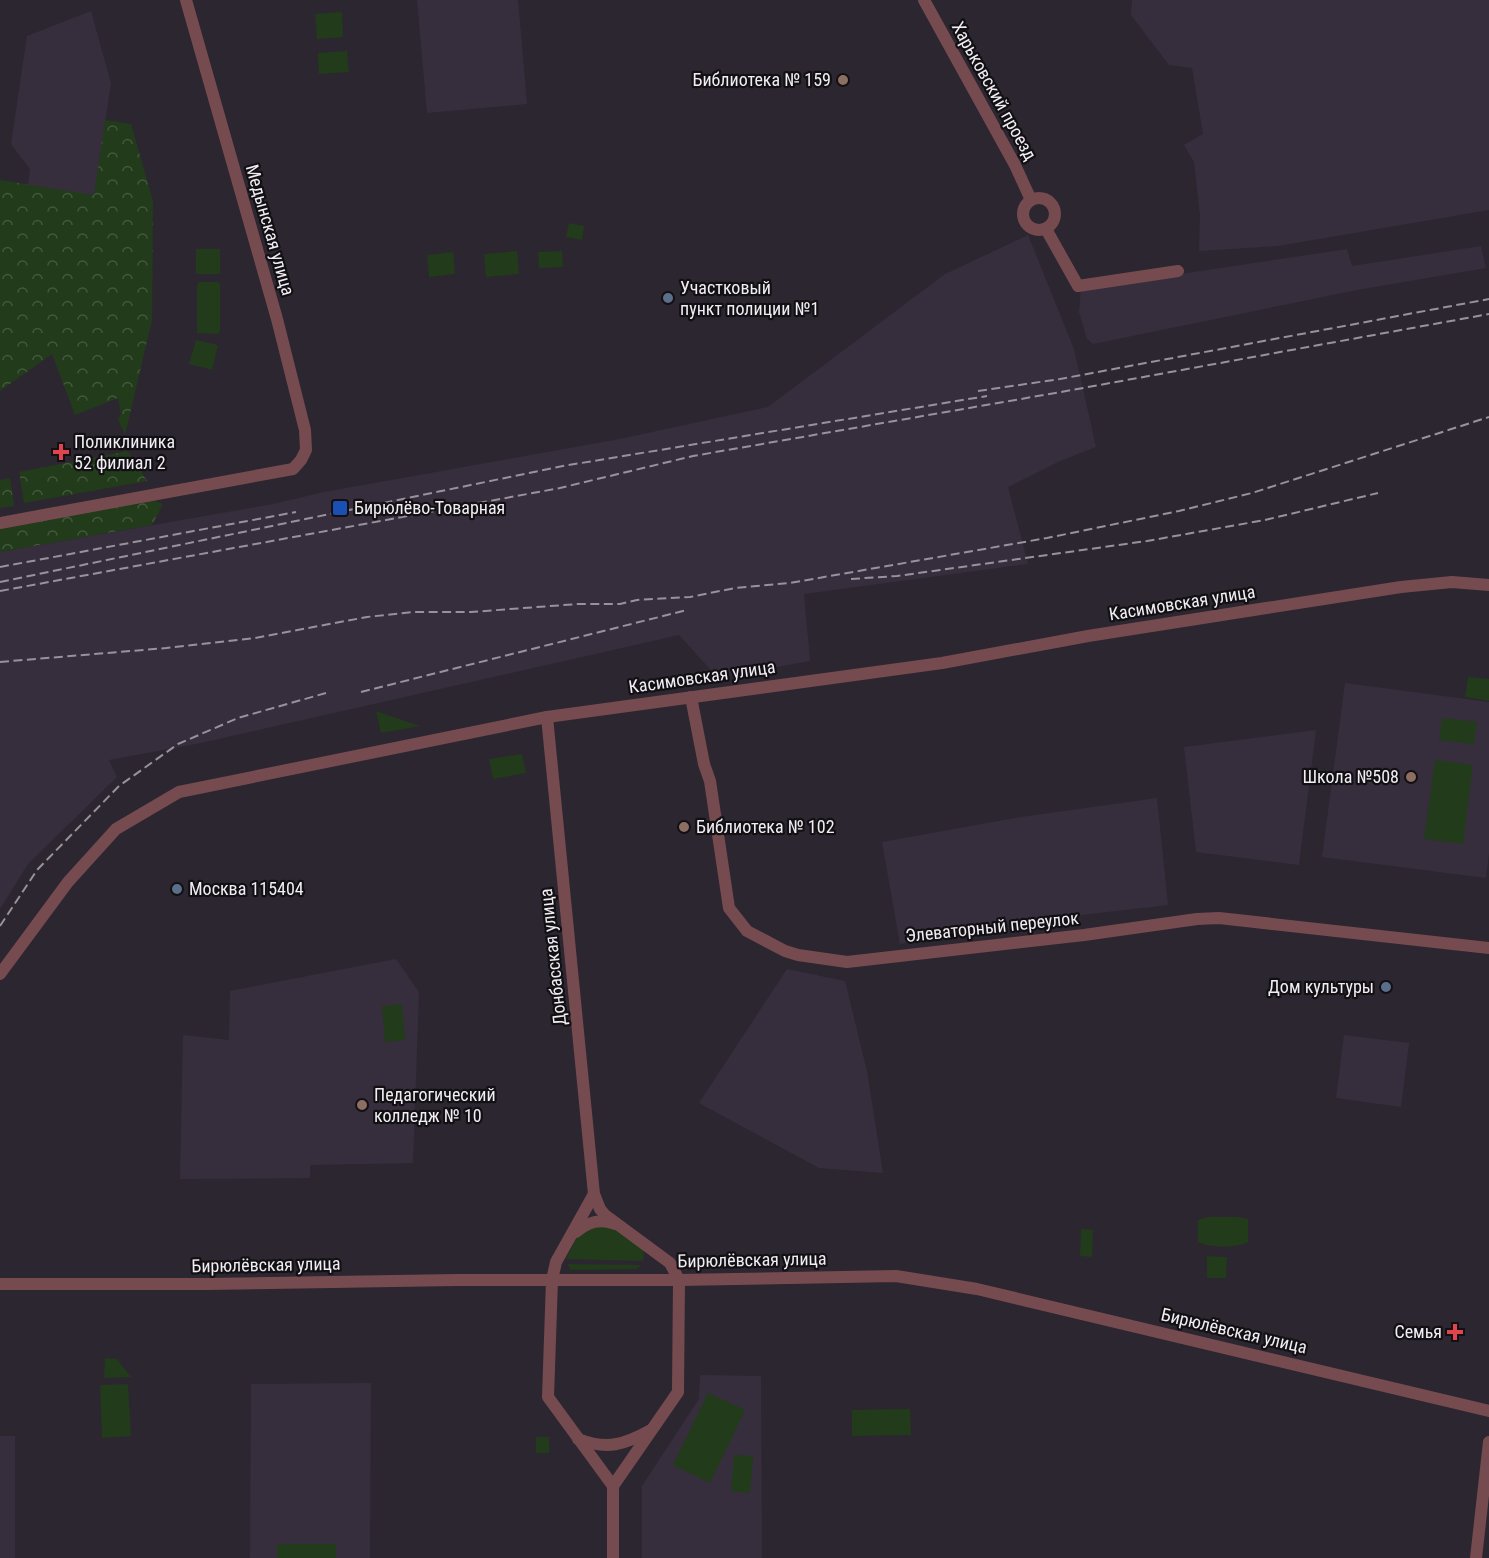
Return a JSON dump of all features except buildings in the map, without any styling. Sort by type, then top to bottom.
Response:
[{"type":"street","name":"Медынская улица","points":[[0,523],[293,469],[306,450],[305,430],[278,319],[186,0]]},
{"type":"street","name":"Харьковский проезд","points":[[924,0],[1015,165],[1031,200]]},
{"type":"street","points":[[1044,199],[1053,207],[1054,219],[1046,229],[1038,231],[1030,228],[1025,222],[1023,214],[1025,206],[1031,200],[1044,199]]},
{"type":"street","points":[[1046,229],[1078,286],[1178,271]]},
{"type":"street","name":"Касимовская улица","points":[[0,974],[68,882],[116,829],[179,792],[547,717],[942,663],[1088,636],[1401,587],[1452,582],[1489,584]]},
{"type":"street","name":"Элеваторный переулок","points":[[691,697],[704,764],[710,781],[729,908],[747,931],[785,951],[847,962],[1219,918],[1489,948]]},
{"type":"street","name":"Донбасская улица","points":[[547,717],[594,1194]]},
{"type":"street","points":[[594,1194],[600,1209],[670,1263],[679,1280],[678,1392],[613,1486],[612,1558]]},
{"type":"street","points":[[594,1194],[555,1262],[552,1280],[548,1397],[613,1486]]},
{"type":"street","points":[[571,1236],[595,1221],[610,1222],[622,1227]]},
{"type":"street","name":"Бирюлёвская улица","points":[[0,1284],[679,1280],[896,1276],[977,1288],[1489,1411]]},
{"type":"street","points":[[578,1439],[603,1446],[613,1446],[641,1436],[652,1429]]},
{"type":"street","points":[[1476,1558],[1489,1442]]},
{"type":"shaded area","points":[[417,0],[518,0],[527,104],[427,113]]},
{"type":"shaded area","points":[[1132,0],[1489,0],[1489,210],[1278,246],[1199,251],[1200,215],[1194,162],[1184,145],[1203,134],[1192,68],[1169,65],[1131,15]]},
{"type":"shaded area","points":[[91,11],[111,83],[94,196],[28,185],[30,169],[11,144],[27,36]]},
{"type":"shaded area","points":[[1028,235],[1074,349],[1096,447],[1060,461],[1008,487],[1028,564],[804,594],[810,661],[718,678],[679,635],[201,743],[109,760],[117,777],[28,864],[0,909],[0,552],[620,439],[768,407],[945,274]]},
{"type":"shaded area","points":[[1481,246],[1486,268],[1357,290],[1093,344],[1087,339],[1079,312],[1081,289],[1347,249],[1352,266]]},
{"type":"shaded area","name":"Школа №508","points":[[1345,683],[1489,702],[1489,853],[1486,878],[1322,857]]},
{"type":"shaded area","points":[[1316,730],[1299,865],[1196,852],[1184,747]]},
{"type":"shaded area","points":[[1157,798],[1168,905],[1030,921],[900,944],[882,842],[1015,818]]},
{"type":"shaded area","points":[[396,959],[419,992],[413,1163],[310,1165],[310,1178],[180,1179],[183,1035],[229,1040],[230,991]]},
{"type":"shaded area","points":[[787,969],[845,981],[867,1071],[883,1173],[819,1168],[699,1103]]},
{"type":"shaded area","points":[[1344,1035],[1409,1043],[1401,1107],[1336,1098]]},
{"type":"shaded area","points":[[700,1375],[761,1376],[762,1558],[642,1558],[642,1486],[699,1399]]},
{"type":"shaded area","points":[[371,1383],[370,1558],[250,1558],[251,1384]]},
{"type":"shaded area","points":[[0,1436],[15,1436],[15,1558],[0,1558]]},
{"type":"green space","points":[[342,12],[343,37],[317,39],[315,14]]},
{"type":"green space","points":[[347,51],[349,72],[319,74],[318,53]]},
{"type":"green space","points":[[105,120],[131,124],[153,201],[152,320],[125,435],[118,419],[121,414],[118,398],[75,415],[52,354],[0,391],[0,180],[94,195]]},
{"type":"green space","points":[[569,223],[584,226],[582,240],[566,237]]},
{"type":"green space","points":[[196,249],[220,249],[220,274],[196,274]]},
{"type":"green space","points":[[517,251],[519,274],[486,277],[484,254]]},
{"type":"green space","points":[[562,251],[563,267],[539,268],[538,252]]},
{"type":"green space","points":[[453,252],[455,274],[429,277],[427,255]]},
{"type":"green space","points":[[199,282],[218,282],[220,284],[220,330],[218,334],[197,333],[197,286]]},
{"type":"green space","points":[[196,340],[218,345],[212,370],[189,364]]},
{"type":"green space","points":[[128,451],[147,481],[24,503],[19,472]]},
{"type":"green space","points":[[10,478],[14,506],[0,508],[0,480]]},
{"type":"green space","points":[[151,499],[163,504],[152,525],[0,552],[0,527]]},
{"type":"green space","points":[[1468,677],[1489,679],[1489,701],[1465,697]]},
{"type":"green space","points":[[376,711],[420,726],[381,733]]},
{"type":"green space","points":[[1442,718],[1477,722],[1474,744],[1439,740]]},
{"type":"green space","points":[[522,754],[526,773],[493,779],[489,759]]},
{"type":"green space","points":[[1435,760],[1473,765],[1463,844],[1424,839]]},
{"type":"green space","points":[[402,1004],[405,1040],[385,1042],[382,1006]]},
{"type":"green space","points":[[1208,1217],[1248,1219],[1248,1242],[1223,1246],[1198,1242],[1198,1220]]},
{"type":"green space","points":[[608,1224],[643,1249],[643,1261],[566,1259],[579,1233]]},
{"type":"green space","points":[[1081,1229],[1093,1230],[1092,1257],[1080,1256]]},
{"type":"green space","points":[[1207,1256],[1227,1257],[1226,1278],[1207,1278]]},
{"type":"green space","points":[[567,1264],[641,1265],[637,1269],[571,1270]]},
{"type":"green space","points":[[105,1358],[117,1359],[131,1377],[104,1378]]},
{"type":"green space","points":[[128,1384],[131,1436],[102,1438],[100,1385]]},
{"type":"green space","points":[[708,1393],[745,1410],[710,1483],[673,1465]]},
{"type":"green space","points":[[910,1409],[911,1435],[852,1436],[852,1410]]},
{"type":"green space","points":[[536,1437],[549,1437],[549,1453],[536,1453]]},
{"type":"green space","points":[[734,1455],[753,1456],[750,1493],[731,1491]]},
{"type":"green space","points":[[277,1544],[336,1544],[336,1558],[277,1558]]},
{"type":"railway","points":[[978,391],[1060,379],[1489,299]]},
{"type":"railway","points":[[0,591],[560,488],[693,456],[1489,314]]},
{"type":"railway","points":[[0,582],[563,466],[987,396]]},
{"type":"railway","points":[[0,662],[255,638],[367,617],[412,612],[471,612],[578,604],[620,604],[637,600],[690,597],[735,588],[790,583],[1047,538],[1179,511],[1252,493],[1489,417]]},
{"type":"railway","points":[[851,579],[897,576],[1147,541],[1265,520],[1378,493]]},
{"type":"railway","points":[[0,567],[296,512]]},
{"type":"railway","points":[[361,692],[687,610]]},
{"type":"railway","points":[[0,926],[37,870],[119,786],[178,744],[238,718],[326,693]]},
{"type":"place","name":"Библиотека № 159","points":[[843,80]]},
{"type":"place","name":"Участковый пункт полиции №1","points":[[668,298]]},
{"type":"place","name":"Поликлиника 52 филиал 2","points":[[61,452]]},
{"type":"place","name":"Бирюлёво-Товарная","points":[[340,508]]},
{"type":"place","name":"Школа №508","points":[[1411,777]]},
{"type":"place","name":"Библиотека № 102","points":[[684,827]]},
{"type":"place","name":"Москва 115404","points":[[177,889]]},
{"type":"place","name":"Дом культуры","points":[[1386,987]]},
{"type":"place","name":"Педагогический колледж № 10","points":[[362,1105]]},
{"type":"place","name":"Семья","points":[[1455,1332]]}]
